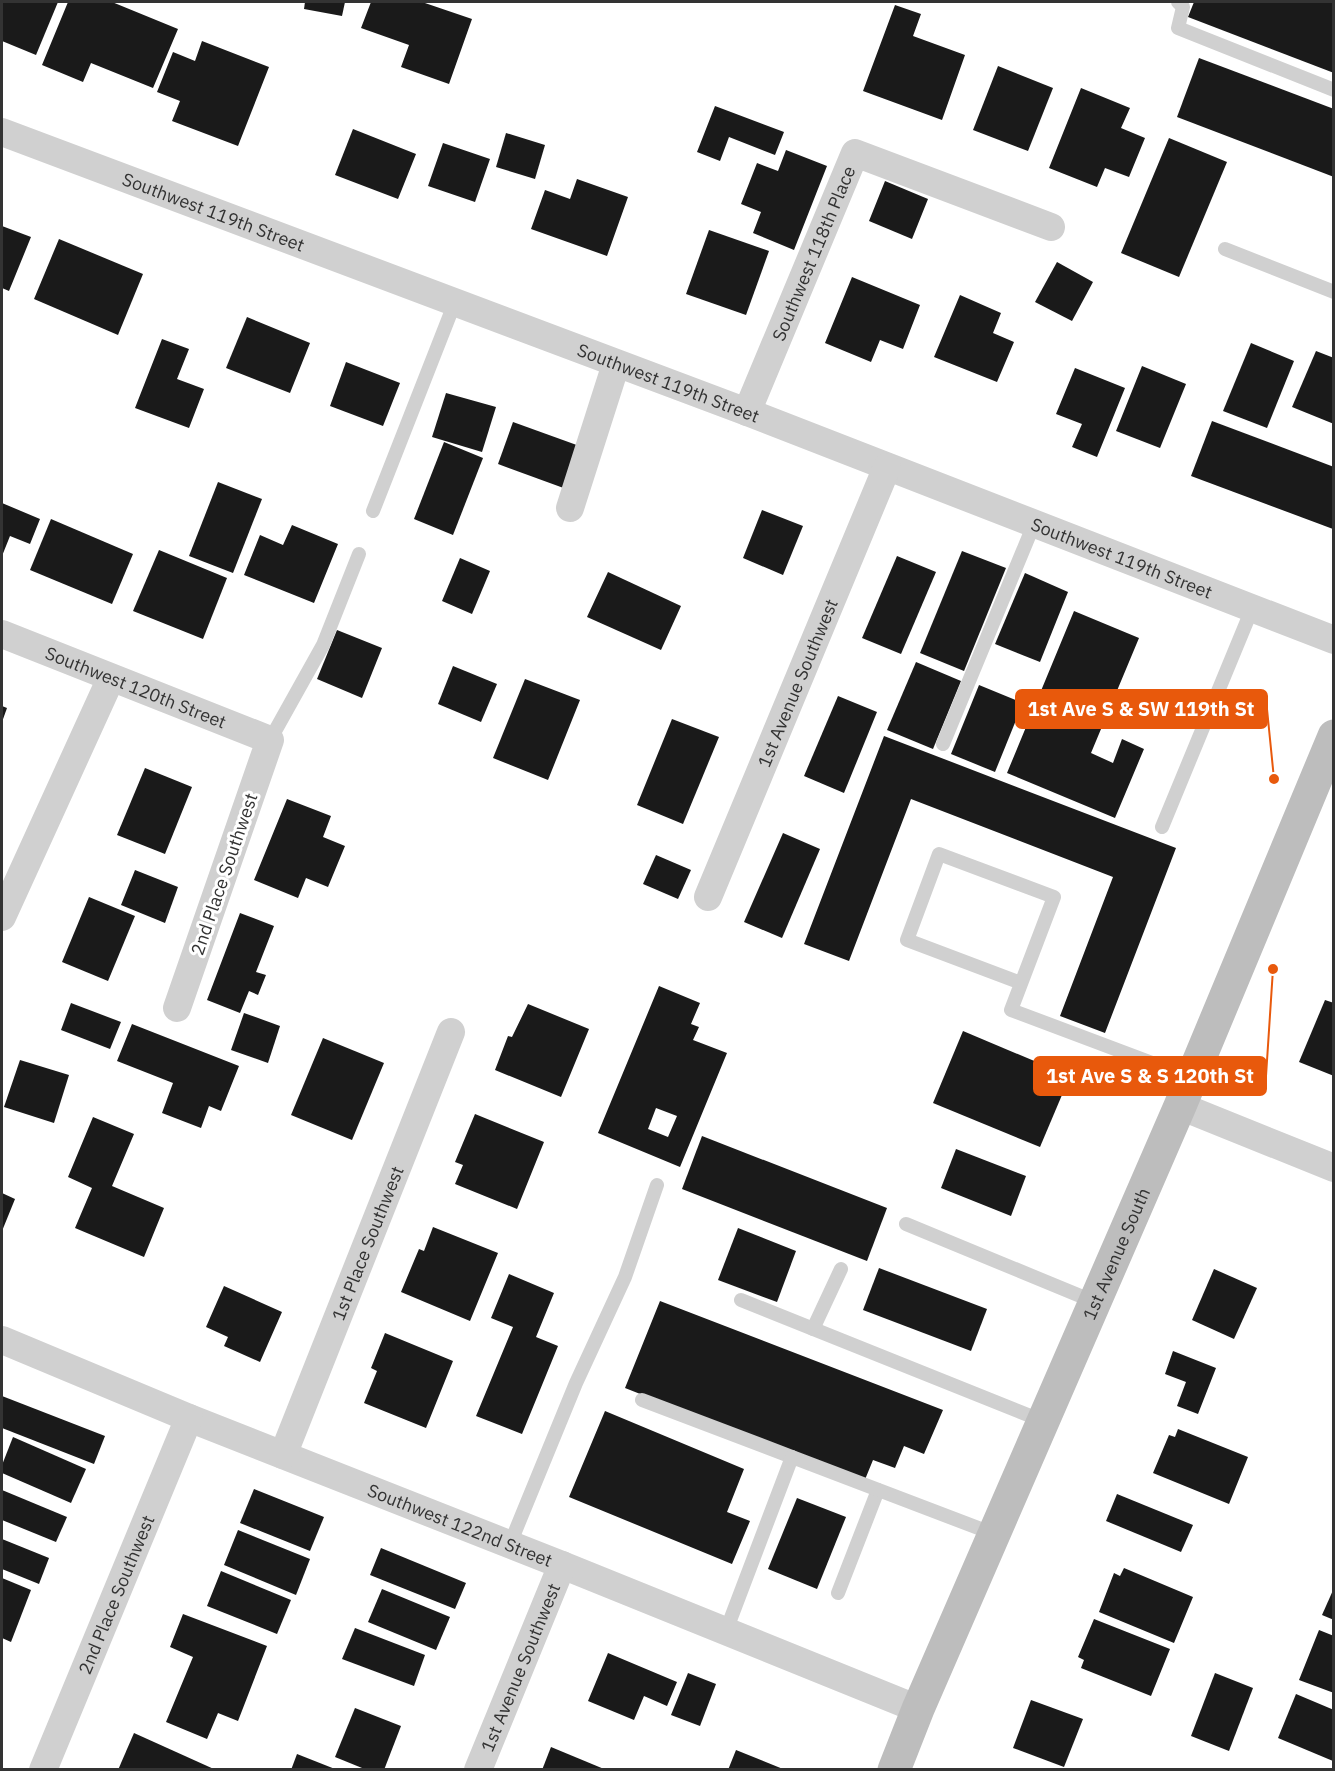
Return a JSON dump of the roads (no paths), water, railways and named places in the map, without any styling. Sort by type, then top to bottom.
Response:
[{"type":"main road","name":"1st Avenue South","points":[[894,1770],[918,1709],[1186,1092],[1334,736]]},
{"type":"street","name":"Southwest 119th Street","points":[[2,132],[747,412],[1334,640]]},
{"type":"street","name":"Southwest 118th Place","points":[[747,412],[855,153],[1051,227]]},
{"type":"street","points":[[570,508],[616,364]]},
{"type":"street","name":"1st Avenue Southwest","points":[[708,897],[887,466]]},
{"type":"street","name":"Southwest 120th Street","points":[[2,634],[270,740]]},
{"type":"street","points":[[2,917],[111,678]]},
{"type":"street","name":"2nd Place Southwest","points":[[177,1008],[270,740]]},
{"type":"street","name":"1st Place Southwest","points":[[282,1455],[451,1032]]},
{"type":"street","points":[[1186,1092],[1334,1168]]},
{"type":"street","name":"Southwest 122nd Street","points":[[2,1340],[189,1418],[510,1544],[918,1709]]},
{"type":"street","name":"2nd Place Southwest","points":[[43,1770],[189,1418]]},
{"type":"street","name":"1st Avenue Southwest","points":[[478,1770],[562,1565]]},
{"type":"lane","points":[[1182,3],[1178,28],[1334,90]]},
{"type":"lane","points":[[1226,249],[1334,292]]},
{"type":"lane","points":[[373,511],[455,302]]},
{"type":"lane","points":[[943,744],[1034,524]]},
{"type":"lane","points":[[270,740],[323,645],[359,554]]},
{"type":"lane","points":[[1162,827],[1252,609]]},
{"type":"lane","points":[[1021,983],[907,940],[939,854],[1054,897],[1011,1010],[1186,1092]]},
{"type":"lane","points":[[510,1544],[576,1383],[625,1277],[657,1185]]},
{"type":"lane","points":[[906,1224],[1095,1302]]},
{"type":"lane","points":[[813,1329],[841,1269]]},
{"type":"lane","points":[[741,1300],[1043,1421]]},
{"type":"lane","points":[[642,1400],[994,1534]]},
{"type":"lane","points":[[726,1631],[792,1457]]},
{"type":"lane","points":[[838,1593],[878,1490]]},
{"type":"place","name":"1st Ave S & SW 119th St","points":[[1274,779]]},
{"type":"place","name":"1st Ave S & S 120th St","points":[[1273,969]]}]
